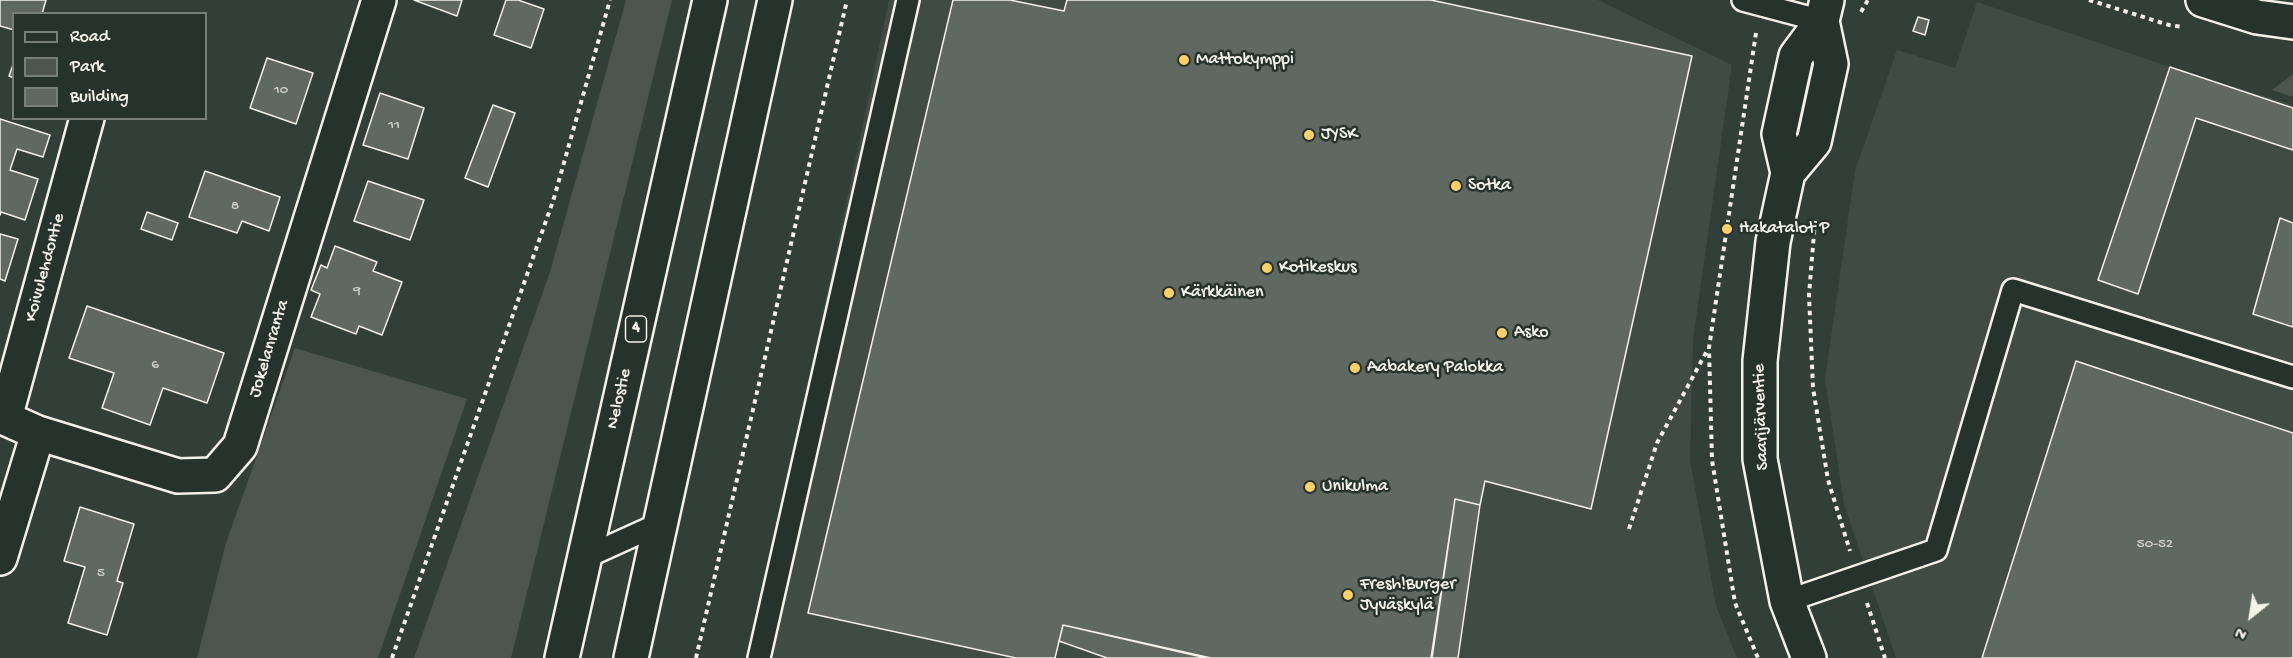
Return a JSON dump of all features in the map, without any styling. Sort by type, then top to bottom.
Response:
[{"type":"main road","name":"Jokelanranta","points":[[3,417],[38,433],[177,476],[215,475],[240,446],[379,0]]},
{"type":"main road","name":"Nelostie","points":[[562,658],[710,0]]},
{"type":"main road","points":[[631,658],[776,0]]},
{"type":"main road","points":[[2203,0],[2257,17],[2293,21]]},
{"type":"main road","name":"Saarijärventie","points":[[1809,658],[1788,601],[1760,459],[1760,361],[1773,242],[1788,173],[1814,142],[1831,64],[1825,11]]},
{"type":"main road","name":"Koivulehdontie","points":[[3,417],[86,120]]},
{"type":"main road","points":[[0,558],[38,433]]},
{"type":"lane","points":[[759,658],[908,0]]},
{"type":"lane","points":[[1743,0],[1825,11]]},
{"type":"lane","points":[[1788,601],[1936,550],[2013,290],[2293,377]]},
{"type":"lane","points":[[584,558],[659,524]]},
{"type":"path","points":[[392,658],[554,198],[610,0]]},
{"type":"path","points":[[696,658],[847,0]]},
{"type":"path","points":[[1859,15],[1868,0]]},
{"type":"path","points":[[1815,213],[1809,295],[1814,388],[1828,480],[1857,576],[1886,658]]},
{"type":"path","points":[[1629,529],[1657,443],[1709,348]]},
{"type":"shaded area","name":"Kotikeskus","points":[[889,0],[1598,0],[1732,65],[1693,339],[1690,460],[1716,606],[1737,658],[750,658]]},
{"type":"shaded area","points":[[1977,2],[2170,67],[2293,105],[2293,658],[1896,658],[1844,504],[1825,379],[1855,171],[1897,50],[1955,68]]},
{"type":"green space","points":[[626,0],[672,0],[511,658],[414,658],[550,272]]},
{"type":"green space","points":[[2293,74],[2293,97],[2272,90]]},
{"type":"green space","points":[[295,348],[467,399],[378,658],[197,658],[225,546]]},
{"type":"building","points":[[0,0],[46,0],[43,12],[12,12],[12,29],[0,26]]},
{"type":"building","points":[[414,0],[462,0],[457,16]]},
{"type":"building","points":[[506,0],[518,0],[544,9],[531,48],[494,35]]},
{"type":"building","name":"Kotikeskus","points":[[953,0],[1010,0],[1064,11],[1067,0],[1431,0],[1692,56],[1591,509],[1485,481],[1480,505],[1455,499],[1431,658],[1206,658],[1063,625],[1055,658],[1016,658],[808,613]]},
{"type":"building","points":[[1918,17],[1929,20],[1925,35],[1913,31]]},
{"type":"building","points":[[267,58],[313,73],[296,124],[250,108]]},
{"type":"building","points":[[2170,67],[2293,108],[2293,150],[2196,118],[2138,294],[2098,280]]},
{"type":"building","points":[[380,93],[424,108],[408,159],[363,145]]},
{"type":"building","points":[[493,105],[515,113],[488,187],[465,178]]},
{"type":"building","points":[[0,119],[50,135],[43,157],[17,149],[10,170],[38,179],[25,220],[1,212],[0,215]]},
{"type":"building","points":[[205,171],[280,197],[269,231],[242,221],[237,233],[189,217]]},
{"type":"building","points":[[368,181],[424,200],[410,240],[354,221]]},
{"type":"building","points":[[147,212],[178,223],[172,240],[141,229]]},
{"type":"building","points":[[2280,218],[2293,223],[2293,327],[2253,314]]},
{"type":"building","points":[[0,234],[18,239],[5,281],[0,279]]},
{"type":"building","points":[[335,246],[377,262],[373,271],[402,282],[382,335],[359,326],[356,334],[311,317],[320,294],[311,290],[321,265],[327,268]]},
{"type":"building","points":[[87,306],[224,353],[207,403],[163,388],[150,425],[102,408],[114,373],[69,358]]},
{"type":"building","points":[[2076,361],[2293,433],[2293,658],[1982,658]]},
{"type":"building","points":[[1455,499],[1480,505],[1458,658],[1432,658]]},
{"type":"building","points":[[80,507],[134,524],[117,581],[123,583],[107,635],[68,623],[85,567],[64,561]]},
{"type":"building","points":[[1063,625],[1211,658],[1107,658],[1059,641]]},
{"type":"place","name":"Mattokymppi","points":[[1184,60]]},
{"type":"place","name":"JYSK","points":[[1309,135]]},
{"type":"place","name":"Sotka","points":[[1456,186]]},
{"type":"place","name":"Hakatalot P","points":[[1727,229]]},
{"type":"place","name":"Kotikeskus","points":[[1267,268]]},
{"type":"place","name":"Kärkkäinen","points":[[1169,293]]},
{"type":"place","name":"Asko","points":[[1502,333]]},
{"type":"place","name":"Aabakery Palokka","points":[[1355,368]]},
{"type":"place","name":"Unikulma","points":[[1310,487]]},
{"type":"place","name":"Fresh!Burger Jyväskylä","points":[[1348,595]]}]
